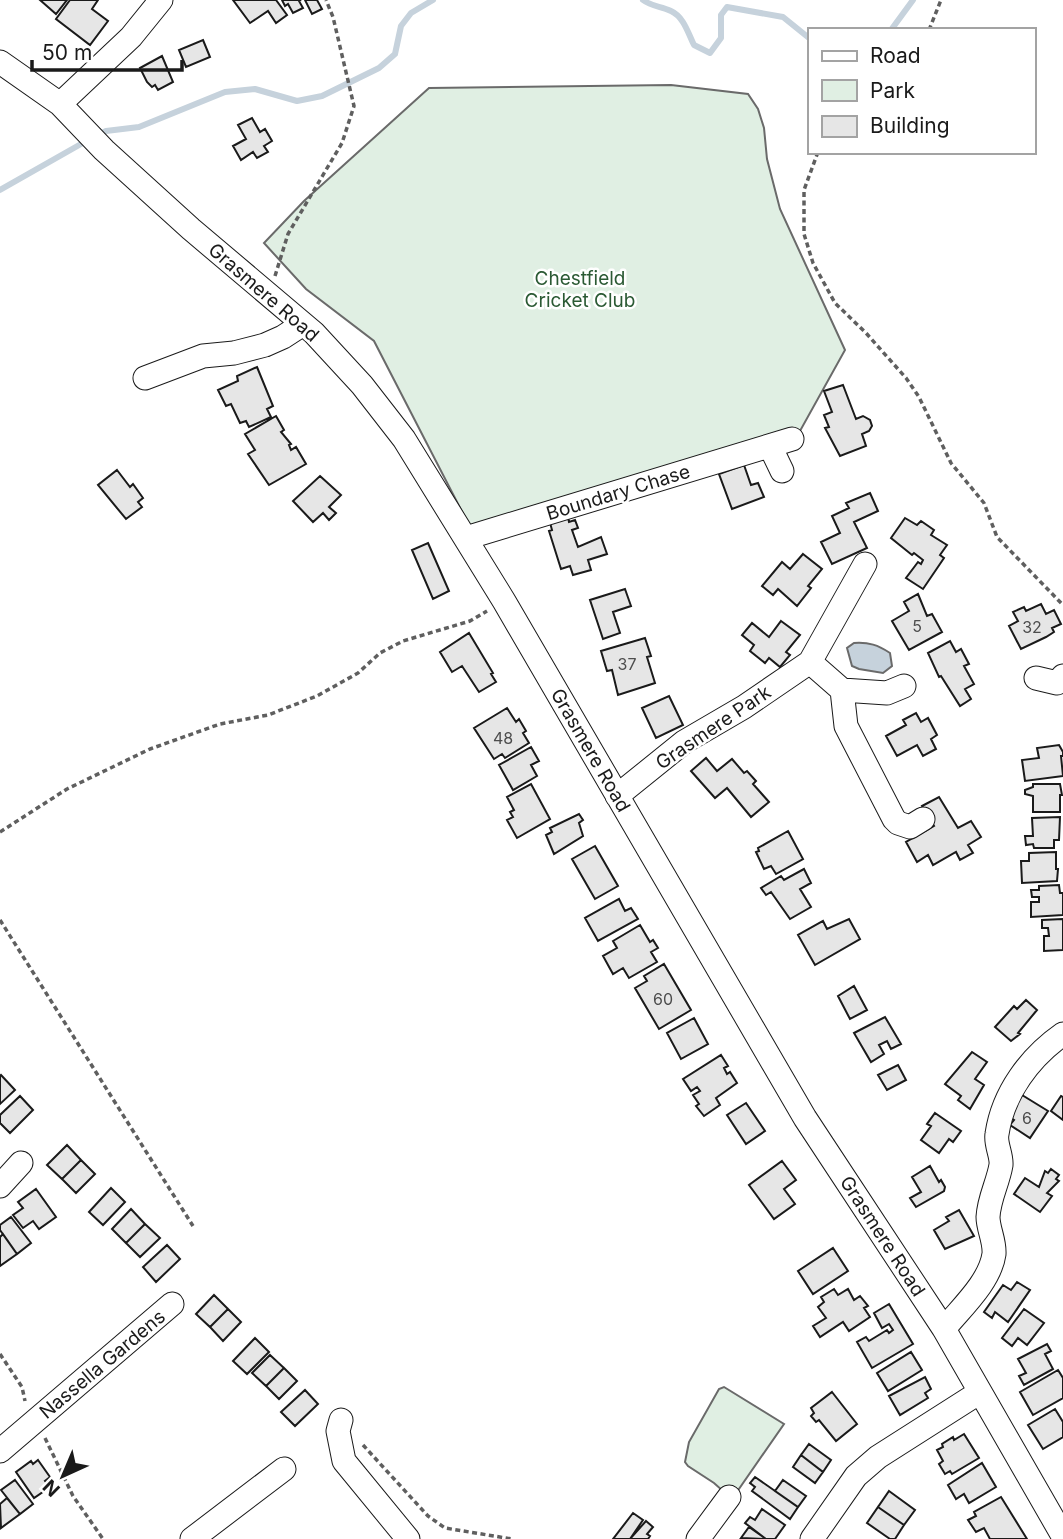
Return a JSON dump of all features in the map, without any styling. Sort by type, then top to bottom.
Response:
[{"type":"street","points":[[60,104],[131,37],[161,0]]},
{"type":"street","name":"Grasmere Road","points":[[0,62],[60,104],[104,150],[191,229],[303,324],[362,384],[396,428],[504,601],[805,1118],[944,1329],[1063,1536]]},
{"type":"street","points":[[145,378],[203,356],[234,353],[265,345],[303,324]]},
{"type":"street","name":"Boundary Chase","points":[[466,538],[781,442],[782,471]]},
{"type":"street","name":"Grasmere Park","points":[[617,796],[684,742],[744,707],[810,662],[865,565]]},
{"type":"street","points":[[810,662],[842,690],[887,693],[904,686]]},
{"type":"street","points":[[842,690],[846,726],[894,819],[898,824],[910,827],[923,819]]},
{"type":"street","points":[[944,1329],[985,1279],[994,1255],[988,1220],[990,1195],[1000,1171],[1001,1161],[996,1136],[1003,1109],[1029,1065],[1044,1047],[1063,1034]]},
{"type":"street","points":[[0,1185],[21,1163]]},
{"type":"street","name":"Nassella Gardens","points":[[0,1451],[172,1304]]},
{"type":"street","points":[[812,1539],[856,1476],[878,1457],[980,1392]]},
{"type":"street","points":[[341,1420],[338,1431],[344,1461],[408,1539]]},
{"type":"street","points":[[192,1539],[284,1469]]},
{"type":"street","points":[[698,1539],[729,1497]]},
{"type":"path","points":[[270,294],[288,234],[342,143],[354,106],[333,17],[326,0]]},
{"type":"path","points":[[930,28],[941,0]]},
{"type":"path","points":[[817,154],[804,190],[804,234],[813,263],[835,303],[906,377],[919,397],[951,463],[984,503],[997,537],[1063,605]]},
{"type":"path","points":[[0,832],[67,789],[150,749],[220,724],[268,715],[317,696],[358,673],[380,653],[403,641],[470,621],[504,601]]},
{"type":"path","points":[[0,920],[193,1226]]},
{"type":"path","points":[[0,1354],[22,1387],[26,1408],[47,1441],[73,1496],[103,1539]]},
{"type":"path","points":[[341,1420],[428,1516],[445,1528],[512,1539]]},
{"type":"green space","name":"Chestfield Cricket Club","points":[[671,85],[748,94],[758,109],[780,209],[845,350],[795,440],[472,531],[374,341],[306,289],[264,243],[304,201],[429,88]]},
{"type":"green space","points":[[724,1387],[784,1424],[732,1499],[685,1462],[689,1442],[719,1389]]},
{"type":"shaded area","points":[[854,643],[869,644],[886,650],[890,653],[892,666],[883,673],[852,666],[847,648]]},
{"type":"building","points":[[40,0],[67,0],[56,14]]},
{"type":"building","points":[[70,0],[98,0],[92,9],[108,21],[90,45],[56,19]]},
{"type":"building","points":[[233,0],[276,0],[287,15],[276,23],[268,11],[250,23]]},
{"type":"building","points":[[282,0],[301,0],[299,1],[303,8],[293,13]]},
{"type":"building","points":[[305,0],[317,0],[322,9],[312,14]]},
{"type":"building","points":[[203,40],[210,57],[186,67],[179,50]]},
{"type":"building","points":[[162,56],[173,82],[158,90],[155,85],[152,87],[147,82],[140,68]]},
{"type":"building","points":[[252,118],[260,132],[265,129],[272,141],[264,146],[268,152],[257,158],[253,152],[241,160],[233,146],[246,139],[238,125]]},
{"type":"building","points":[[257,367],[273,406],[267,409],[271,417],[249,427],[246,421],[240,423],[231,404],[226,406],[218,390],[238,381],[237,376]]},
{"type":"building","points":[[843,385],[856,419],[863,416],[870,420],[872,426],[862,434],[866,446],[840,456],[825,428],[829,427],[824,415],[832,412],[824,391]]},
{"type":"building","points":[[276,416],[284,430],[281,432],[291,444],[291,450],[296,447],[306,464],[269,485],[248,454],[255,450],[245,434]]},
{"type":"building","points":[[744,465],[751,485],[758,483],[764,497],[732,509],[719,474]]},
{"type":"building","points":[[117,470],[130,487],[133,484],[143,498],[138,502],[142,507],[126,519],[98,485]]},
{"type":"building","points":[[320,476],[341,495],[329,507],[336,513],[329,520],[323,513],[313,522],[293,501]]},
{"type":"building","points":[[870,493],[878,511],[854,522],[867,548],[832,564],[821,542],[840,533],[832,516],[849,508],[846,503]]},
{"type":"building","points":[[567,513],[569,522],[575,520],[578,528],[572,530],[578,547],[601,537],[607,554],[588,560],[591,570],[573,575],[570,566],[561,569],[549,531],[552,530],[549,519]]},
{"type":"building","points":[[905,518],[917,525],[921,521],[934,530],[931,535],[947,545],[940,555],[944,558],[923,589],[906,578],[918,562],[921,564],[923,560],[914,553],[912,555],[891,538]]},
{"type":"building","points":[[428,543],[449,591],[433,599],[412,550]]},
{"type":"building","points":[[803,554],[822,569],[797,606],[778,589],[773,595],[762,586],[782,562],[790,569]]},
{"type":"building","points":[[625,589],[631,606],[613,612],[620,633],[603,639],[590,600]]},
{"type":"building","points":[[918,594],[927,616],[932,614],[942,632],[909,650],[892,621],[909,611],[904,602]]},
{"type":"building","points":[[1041,604],[1046,614],[1054,610],[1061,624],[1052,628],[1054,632],[1046,637],[1021,649],[1009,626],[1018,621],[1013,612],[1024,607],[1026,611]]},
{"type":"building","points":[[781,621],[800,635],[786,652],[790,655],[780,667],[769,658],[765,663],[750,651],[754,645],[742,635],[752,623],[769,637]]},
{"type":"building","points":[[469,633],[496,682],[479,692],[462,666],[452,672],[440,652]]},
{"type":"building","points":[[645,638],[651,656],[647,657],[655,683],[618,695],[612,670],[607,671],[601,651]]},
{"type":"building","points":[[950,641],[956,652],[961,649],[969,664],[964,666],[974,684],[965,689],[971,699],[960,706],[941,676],[939,677],[928,653]]},
{"type":"building","points":[[669,696],[683,725],[656,738],[642,708]]},
{"type":"building","points":[[507,708],[516,722],[519,719],[529,743],[505,758],[502,754],[494,759],[474,728]]},
{"type":"building","points":[[916,713],[921,722],[928,718],[937,735],[931,739],[936,749],[923,756],[917,745],[897,756],[886,736],[906,725],[903,720]]},
{"type":"building","points":[[1059,745],[1063,752],[1063,776],[1025,781],[1022,760],[1039,758],[1037,748]]},
{"type":"building","points":[[531,747],[539,761],[531,765],[537,776],[513,790],[499,765]]},
{"type":"building","points":[[706,758],[717,771],[732,759],[744,773],[747,771],[756,781],[753,784],[769,802],[751,817],[727,788],[715,798],[691,771]]},
{"type":"building","points":[[531,784],[550,819],[517,838],[507,820],[513,817],[510,812],[514,810],[507,797]]},
{"type":"building","points":[[1033,784],[1060,784],[1060,812],[1033,812],[1033,796],[1025,794],[1025,790],[1033,787]]},
{"type":"building","points":[[939,797],[958,828],[971,821],[981,837],[968,845],[973,853],[960,860],[956,852],[933,865],[928,855],[917,862],[906,842],[934,826],[922,806]]},
{"type":"building","points":[[579,814],[583,820],[579,823],[583,836],[554,854],[546,835],[552,832],[550,828]]},
{"type":"building","points":[[1060,817],[1059,840],[1054,840],[1054,848],[1034,848],[1033,844],[1026,845],[1025,836],[1033,836],[1032,818]]},
{"type":"building","points":[[788,831],[803,859],[776,874],[771,866],[764,869],[756,852],[759,851],[758,848]]},
{"type":"building","points":[[595,846],[618,886],[595,899],[572,859]]},
{"type":"building","points":[[1056,852],[1057,881],[1022,883],[1021,861],[1029,861],[1029,853]]},
{"type":"building","points":[[804,869],[811,883],[800,889],[811,907],[790,919],[771,892],[766,895],[761,888],[781,876],[784,880]]},
{"type":"building","points":[[1059,885],[1060,893],[1063,893],[1063,915],[1031,917],[1031,902],[1039,902],[1039,897],[1032,897],[1031,890],[1039,890],[1039,886]]},
{"type":"building","points":[[619,899],[625,911],[631,908],[638,919],[598,941],[585,918]]},
{"type":"building","points":[[849,919],[860,939],[815,965],[798,935],[823,921],[827,929]]},
{"type":"building","points":[[1063,919],[1063,950],[1044,951],[1044,936],[1049,936],[1048,928],[1042,928],[1042,920]]},
{"type":"building","points":[[640,925],[650,942],[653,940],[658,948],[651,952],[657,962],[629,978],[623,968],[613,974],[603,956],[617,948],[613,941]]},
{"type":"building","points":[[664,964],[691,1010],[659,1029],[635,988],[647,981],[644,976]]},
{"type":"building","points":[[854,986],[867,1010],[850,1019],[838,996]]},
{"type":"building","points":[[1026,1000],[1037,1010],[1018,1033],[1020,1034],[1011,1041],[995,1027],[1014,1006],[1017,1009]]},
{"type":"building","points":[[885,1017],[901,1044],[891,1049],[887,1041],[879,1045],[884,1054],[871,1062],[854,1033]]},
{"type":"building","points":[[694,1018],[708,1044],[681,1059],[667,1033]]},
{"type":"building","points":[[972,1052],[987,1062],[975,1079],[984,1085],[970,1109],[958,1100],[961,1096],[945,1084]]},
{"type":"building","points":[[721,1055],[728,1066],[724,1068],[727,1074],[730,1072],[737,1083],[716,1098],[720,1105],[704,1116],[696,1106],[699,1104],[693,1095],[700,1091],[697,1087],[691,1091],[683,1079]]},
{"type":"building","points":[[898,1065],[906,1080],[887,1090],[878,1075]]},
{"type":"building","points":[[0,1076],[15,1090],[0,1104]]},
{"type":"building","points":[[1022,1095],[1048,1111],[1030,1138],[1010,1125],[1014,1120],[1008,1116]]},
{"type":"building","points":[[20,1096],[33,1110],[10,1133],[0,1123],[0,1115]]},
{"type":"building","points":[[1061,1096],[1063,1097],[1063,1120],[1051,1111]]},
{"type":"building","points":[[746,1103],[765,1131],[746,1144],[727,1115]]},
{"type":"building","points":[[935,1113],[961,1131],[953,1142],[949,1139],[939,1153],[921,1140],[931,1126],[927,1124]]},
{"type":"building","points":[[67,1145],[81,1160],[62,1179],[47,1165]]},
{"type":"building","points":[[81,1160],[95,1174],[76,1193],[62,1179]]},
{"type":"building","points":[[782,1161],[796,1180],[784,1189],[795,1204],[774,1219],[749,1185]]},
{"type":"building","points":[[930,1166],[945,1187],[944,1191],[916,1207],[910,1198],[921,1192],[912,1177]]},
{"type":"building","points":[[1051,1169],[1059,1175],[1056,1179],[1059,1181],[1047,1193],[1052,1196],[1040,1212],[1014,1194],[1025,1178],[1039,1187],[1045,1171],[1048,1173]]},
{"type":"building","points":[[111,1188],[125,1202],[103,1225],[89,1212]]},
{"type":"building","points":[[36,1189],[56,1217],[39,1229],[33,1221],[23,1228],[13,1215],[23,1208],[18,1202]]},
{"type":"building","points":[[131,1209],[145,1224],[126,1243],[112,1229]]},
{"type":"building","points":[[959,1210],[974,1236],[945,1249],[934,1230],[949,1221],[946,1217]]},
{"type":"building","points":[[11,1217],[31,1243],[17,1254],[0,1230],[0,1225]]},
{"type":"building","points":[[145,1224],[160,1238],[140,1257],[126,1243]]},
{"type":"building","points":[[3,1234],[17,1254],[0,1266],[0,1237]]},
{"type":"building","points":[[167,1245],[180,1259],[156,1282],[143,1267]]},
{"type":"building","points":[[833,1248],[848,1271],[813,1294],[798,1271]]},
{"type":"building","points":[[1017,1282],[1030,1290],[1008,1322],[995,1312],[992,1318],[984,1312],[1003,1285],[1011,1290]]},
{"type":"building","points":[[834,1289],[838,1295],[848,1289],[854,1300],[860,1296],[868,1306],[864,1308],[870,1317],[849,1331],[843,1322],[820,1337],[813,1326],[826,1318],[818,1307],[824,1302],[821,1297]]},
{"type":"building","points":[[214,1295],[228,1309],[210,1327],[196,1314]]},
{"type":"building","points":[[889,1304],[913,1344],[872,1368],[857,1342],[866,1337],[869,1341],[887,1330],[889,1333],[893,1330],[889,1324],[882,1328],[874,1313]]},
{"type":"building","points":[[228,1309],[241,1322],[223,1341],[210,1327]]},
{"type":"building","points":[[1024,1309],[1044,1323],[1027,1345],[1018,1338],[1012,1346],[1002,1338]]},
{"type":"building","points":[[255,1338],[269,1352],[247,1374],[233,1361]]},
{"type":"building","points":[[1047,1344],[1051,1351],[1045,1354],[1053,1369],[1024,1385],[1019,1376],[1026,1373],[1018,1359]]},
{"type":"building","points":[[911,1352],[922,1370],[888,1391],[877,1373]]},
{"type":"building","points":[[270,1355],[284,1368],[266,1386],[252,1373]]},
{"type":"building","points":[[284,1368],[297,1381],[279,1399],[266,1386]]},
{"type":"building","points":[[1058,1370],[1063,1378],[1063,1398],[1033,1415],[1020,1392]]},
{"type":"building","points":[[925,1377],[931,1389],[925,1393],[928,1398],[900,1415],[889,1396]]},
{"type":"building","points":[[305,1390],[318,1404],[295,1426],[281,1412]]},
{"type":"building","points":[[832,1392],[857,1424],[836,1441],[819,1420],[816,1422],[811,1416],[814,1413],[811,1408]]},
{"type":"building","points":[[1055,1409],[1063,1422],[1063,1437],[1043,1449],[1028,1425]]},
{"type":"building","points":[[964,1434],[979,1458],[952,1474],[950,1471],[945,1474],[939,1464],[943,1461],[937,1450],[953,1437],[954,1440]]},
{"type":"building","points":[[809,1444],[831,1460],[823,1472],[801,1455]]},
{"type":"building","points":[[801,1455],[823,1472],[815,1483],[793,1467]]},
{"type":"building","points":[[38,1460],[50,1477],[45,1481],[50,1487],[34,1498],[16,1472],[31,1461],[33,1464]]},
{"type":"building","points":[[982,1463],[996,1487],[969,1503],[964,1494],[956,1499],[948,1485]]},
{"type":"building","points":[[755,1477],[798,1507],[790,1519],[752,1491],[755,1487],[750,1483]]},
{"type":"building","points":[[15,1480],[33,1504],[20,1514],[1,1490]]},
{"type":"building","points":[[783,1480],[806,1496],[798,1507],[775,1491]]},
{"type":"building","points":[[889,1491],[915,1510],[904,1525],[878,1507]]},
{"type":"building","points":[[1001,1497],[1027,1539],[990,1539],[984,1528],[976,1532],[968,1520],[976,1516],[974,1512]]},
{"type":"building","points":[[7,1498],[20,1514],[1,1528],[0,1504]]},
{"type":"building","points":[[878,1507],[904,1525],[895,1539],[890,1539],[867,1523]]},
{"type":"building","points":[[762,1509],[785,1525],[775,1539],[766,1539],[745,1523],[750,1517],[755,1520]]},
{"type":"building","points":[[633,1513],[643,1520],[630,1539],[613,1539]]},
{"type":"building","points":[[646,1521],[653,1527],[647,1534],[650,1536],[648,1539],[630,1539]]},
{"type":"building","points":[[749,1527],[766,1539],[741,1538]]},
{"type":"waterway","points":[[98,135],[106,131],[139,127],[225,92],[255,89],[297,101],[322,96],[379,68],[395,54],[401,26],[411,13],[433,0]]},
{"type":"waterway","points":[[643,0],[667,9],[679,17],[694,45],[710,53],[721,38],[721,15],[727,7],[783,17],[808,37]]},
{"type":"waterway","points":[[892,28],[913,0]]},
{"type":"waterway","points":[[0,190],[88,140]]}]
